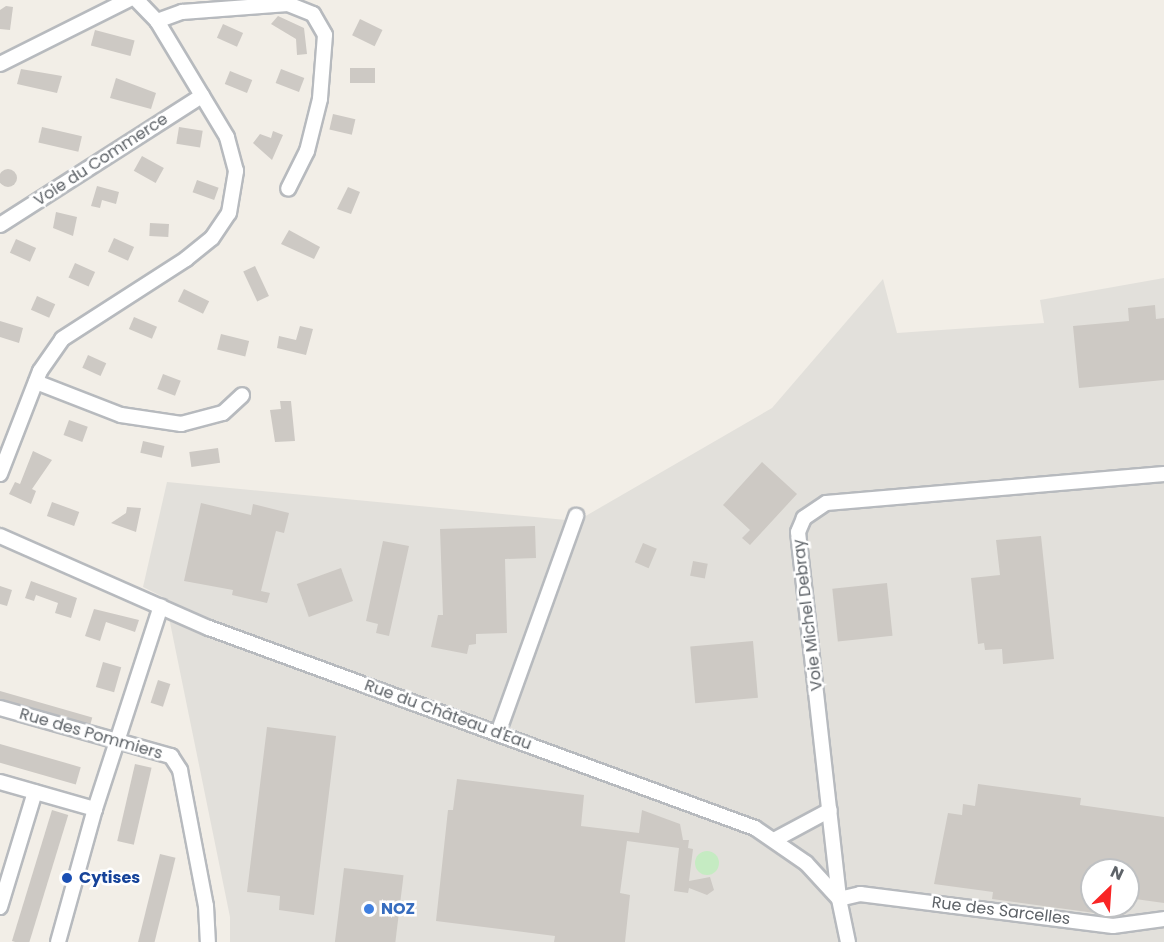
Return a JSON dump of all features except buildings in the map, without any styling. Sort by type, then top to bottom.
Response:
[{"type":"street","points":[[0,64],[128,0]]},
{"type":"street","points":[[0,474],[36,382],[62,339],[186,259],[212,238],[229,213],[236,171],[227,137],[157,21],[137,0]]},
{"type":"street","points":[[157,21],[182,12],[288,4],[313,14],[325,35],[320,99],[307,151],[288,189]]},
{"type":"street","name":"Voie du Commerce","points":[[0,225],[202,96]]},
{"type":"street","points":[[36,382],[121,415],[181,424],[223,413],[242,395]]},
{"type":"street","name":"Voie Michel Debray","points":[[839,899],[798,532],[804,518],[826,503],[1164,474]]},
{"type":"street","points":[[498,734],[576,516]]},
{"type":"street","name":"Rue du Château d'Eau","points":[[0,536],[209,628],[776,839],[839,899]]},
{"type":"street","points":[[58,942],[95,809],[161,606]]},
{"type":"street","name":"Rue des Pommiers","points":[[0,708],[171,756],[180,770],[206,906],[208,942]]},
{"type":"street","points":[[0,782],[95,809]]},
{"type":"street","points":[[0,907],[35,792]]},
{"type":"street","points":[[776,839],[830,810]]},
{"type":"street","name":"Rue des Sarcelles","points":[[839,899],[860,894],[1113,926],[1164,919]]},
{"type":"street","points":[[839,899],[848,942]]},
{"type":"shaded area","points":[[1164,278],[1164,942],[230,942],[230,917],[165,598],[143,587],[167,482],[577,521],[772,408],[883,279],[897,333],[1044,323],[1040,300]]},
{"type":"green space","points":[[702,851],[712,851],[719,858],[719,868],[712,875],[702,875],[695,868],[695,858]]},
{"type":"place","name":"Cytises","points":[[67,878]]},
{"type":"place","name":"NOZ","points":[[369,909]]}]
